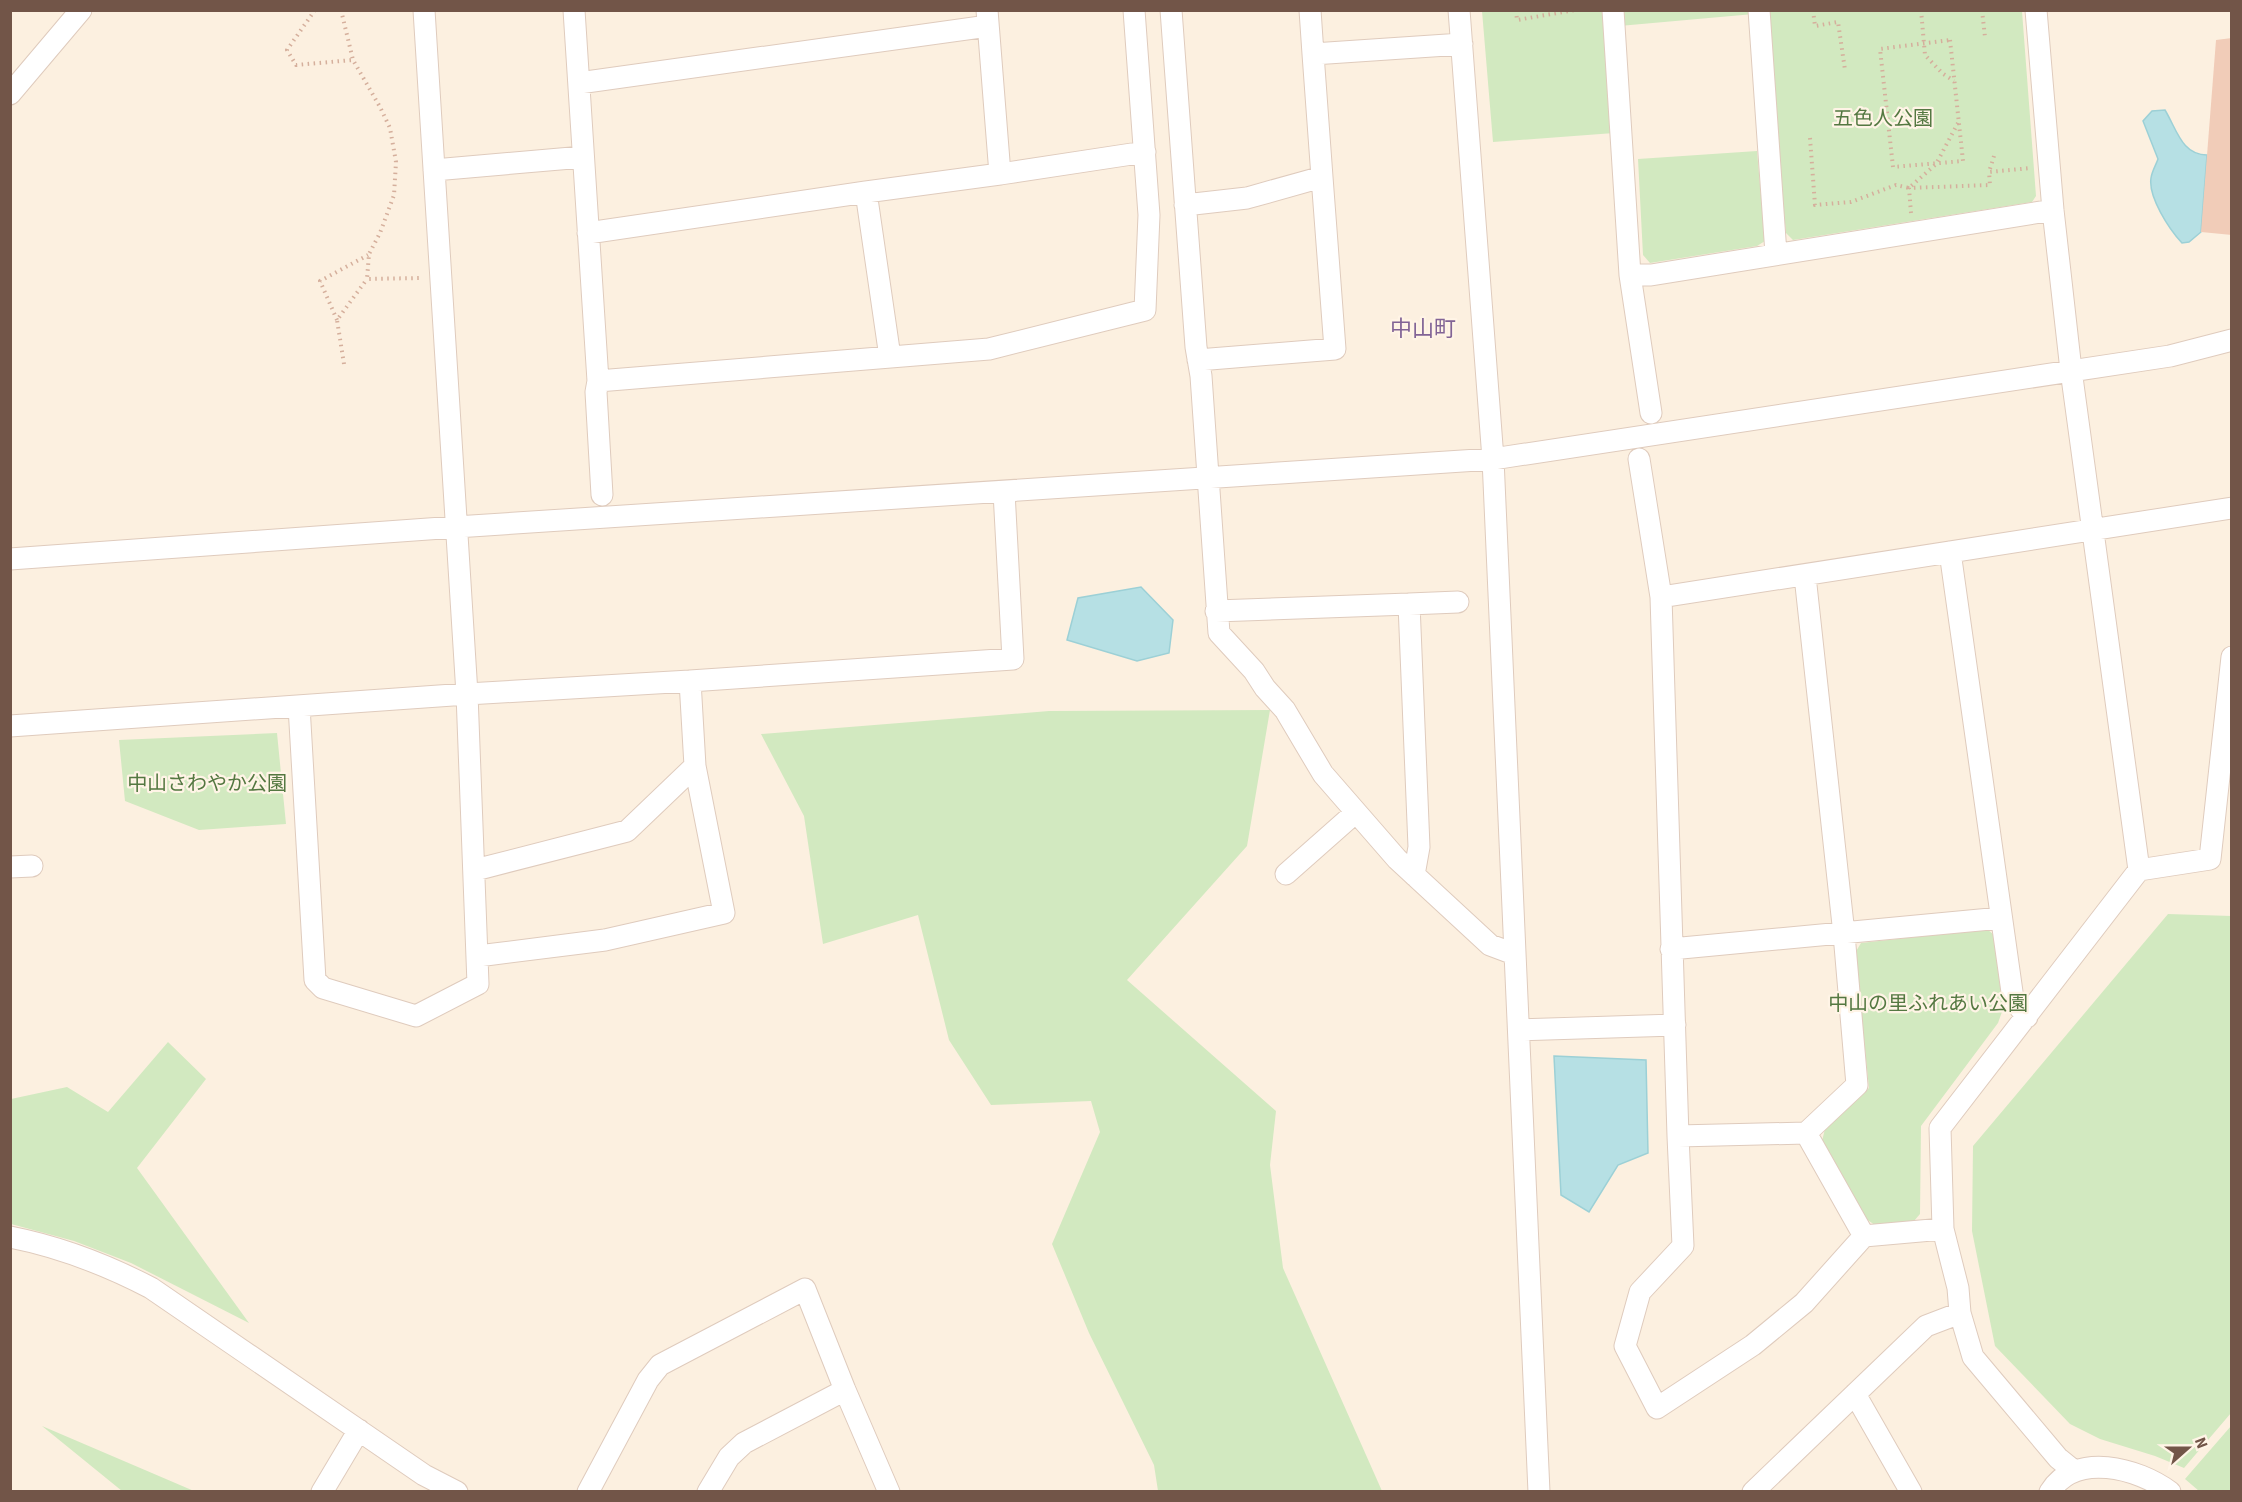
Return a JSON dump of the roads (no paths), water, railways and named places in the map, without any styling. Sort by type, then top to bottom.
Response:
[{"type":"street","points":[[10,94],[81,10]]},
{"type":"street","points":[[299,706],[315,980],[323,988],[416,1016],[478,984],[466,694],[424,10]]},
{"type":"street","points":[[574,10],[598,381],[596,392],[602,495]]},
{"type":"street","points":[[598,381],[989,349],[1145,310],[1149,215],[1134,10]]},
{"type":"street","points":[[1171,10],[1219,633],[1254,671],[1265,688],[1285,710],[1323,774],[1355,813],[1414,875],[1490,945],[1514,954]]},
{"type":"street","points":[[1198,360],[1335,349],[1310,10]]},
{"type":"street","points":[[1459,10],[1493,459],[1539,1491]]},
{"type":"street","points":[[1613,10],[1630,275],[1651,414]]},
{"type":"street","points":[[1759,10],[1776,254]]},
{"type":"street","points":[[2036,10],[2053,210],[2071,369],[2139,870]]},
{"type":"street","points":[[579,83],[988,18],[1000,174]]},
{"type":"street","points":[[1313,54],[1462,44]]},
{"type":"street","points":[[588,232],[1145,152]]},
{"type":"street","points":[[434,170],[583,157]]},
{"type":"street","points":[[1185,206],[1246,198],[1322,177]]},
{"type":"street","points":[[866,192],[890,357]]},
{"type":"street","points":[[1630,275],[1651,275],[2053,210]]},
{"type":"street","points":[[10,559],[456,527],[1493,459],[1944,392],[2071,369],[2170,356],[2232,340]]},
{"type":"street","points":[[1639,459],[1661,597],[1671,949],[1683,1246],[1640,1292],[1625,1346],[1657,1408],[1753,1345],[1804,1303],[1864,1236],[1943,1229]]},
{"type":"street","points":[[10,726],[1013,659],[1004,492]]},
{"type":"street","points":[[1661,597],[2232,508]]},
{"type":"street","points":[[1950,552],[2013,999],[2027,1017]]},
{"type":"street","points":[[1678,1137],[1806,1133],[1857,1086],[1844,934],[1805,576]]},
{"type":"street","points":[[1216,611],[1458,602]]},
{"type":"street","points":[[1409,604],[1419,847],[1414,875]]},
{"type":"street","points":[[2074,1471],[2058,1458],[1973,1357],[1960,1313],[1958,1288],[1943,1229],[1940,1128],[2139,870],[2210,859],[2232,657]]},
{"type":"street","points":[[478,956],[605,940],[724,913],[695,765],[690,681]]},
{"type":"street","points":[[475,870],[627,831],[695,765]]},
{"type":"street","points":[[1286,874],[1355,813]]},
{"type":"street","points":[[10,867],[32,866]]},
{"type":"street","points":[[1671,949],[2001,918]]},
{"type":"street","points":[[1519,1030],[1675,1025]]},
{"type":"street","points":[[1806,1133],[1864,1236]]},
{"type":"street","points":[[10,1237],[43,1243],[72,1252],[109,1266],[151,1288],[424,1475],[457,1491]]},
{"type":"street","points":[[588,1491],[648,1380],[660,1365],[805,1289],[886,1490]]},
{"type":"street","points":[[1762,1488],[1926,1326],[1960,1313]]},
{"type":"street","points":[[708,1491],[729,1457],[744,1443],[845,1390]]},
{"type":"street","points":[[1855,1394],[1911,1491]]},
{"type":"street","points":[[322,1491],[359,1430]]},
{"type":"street","points":[[2050,1491],[2062,1476],[2088,1467],[2140,1474],[2170,1491]]},
{"type":"water","points":[[2165,110],[2186,146],[2199,154],[2207,155],[2201,232],[2189,242],[2182,243],[2171,230],[2160,212],[2151,186],[2158,159],[2143,121],[2152,111]]},
{"type":"water","points":[[1141,587],[1173,620],[1169,653],[1137,661],[1067,640],[1078,598]]},
{"type":"water","points":[[1554,1056],[1646,1060],[1648,1153],[1618,1165],[1589,1212],[1561,1195]]},
{"type":"district","name":"中山町","points":[[1423,328]]},
{"type":"park label","name":"五色人公園","points":[[1883,118]]},
{"type":"park label","name":"中山さわやか公園","points":[[207,783]]},
{"type":"park label","name":"中山の里ふれあい公園","points":[[1928,1003]]}]
